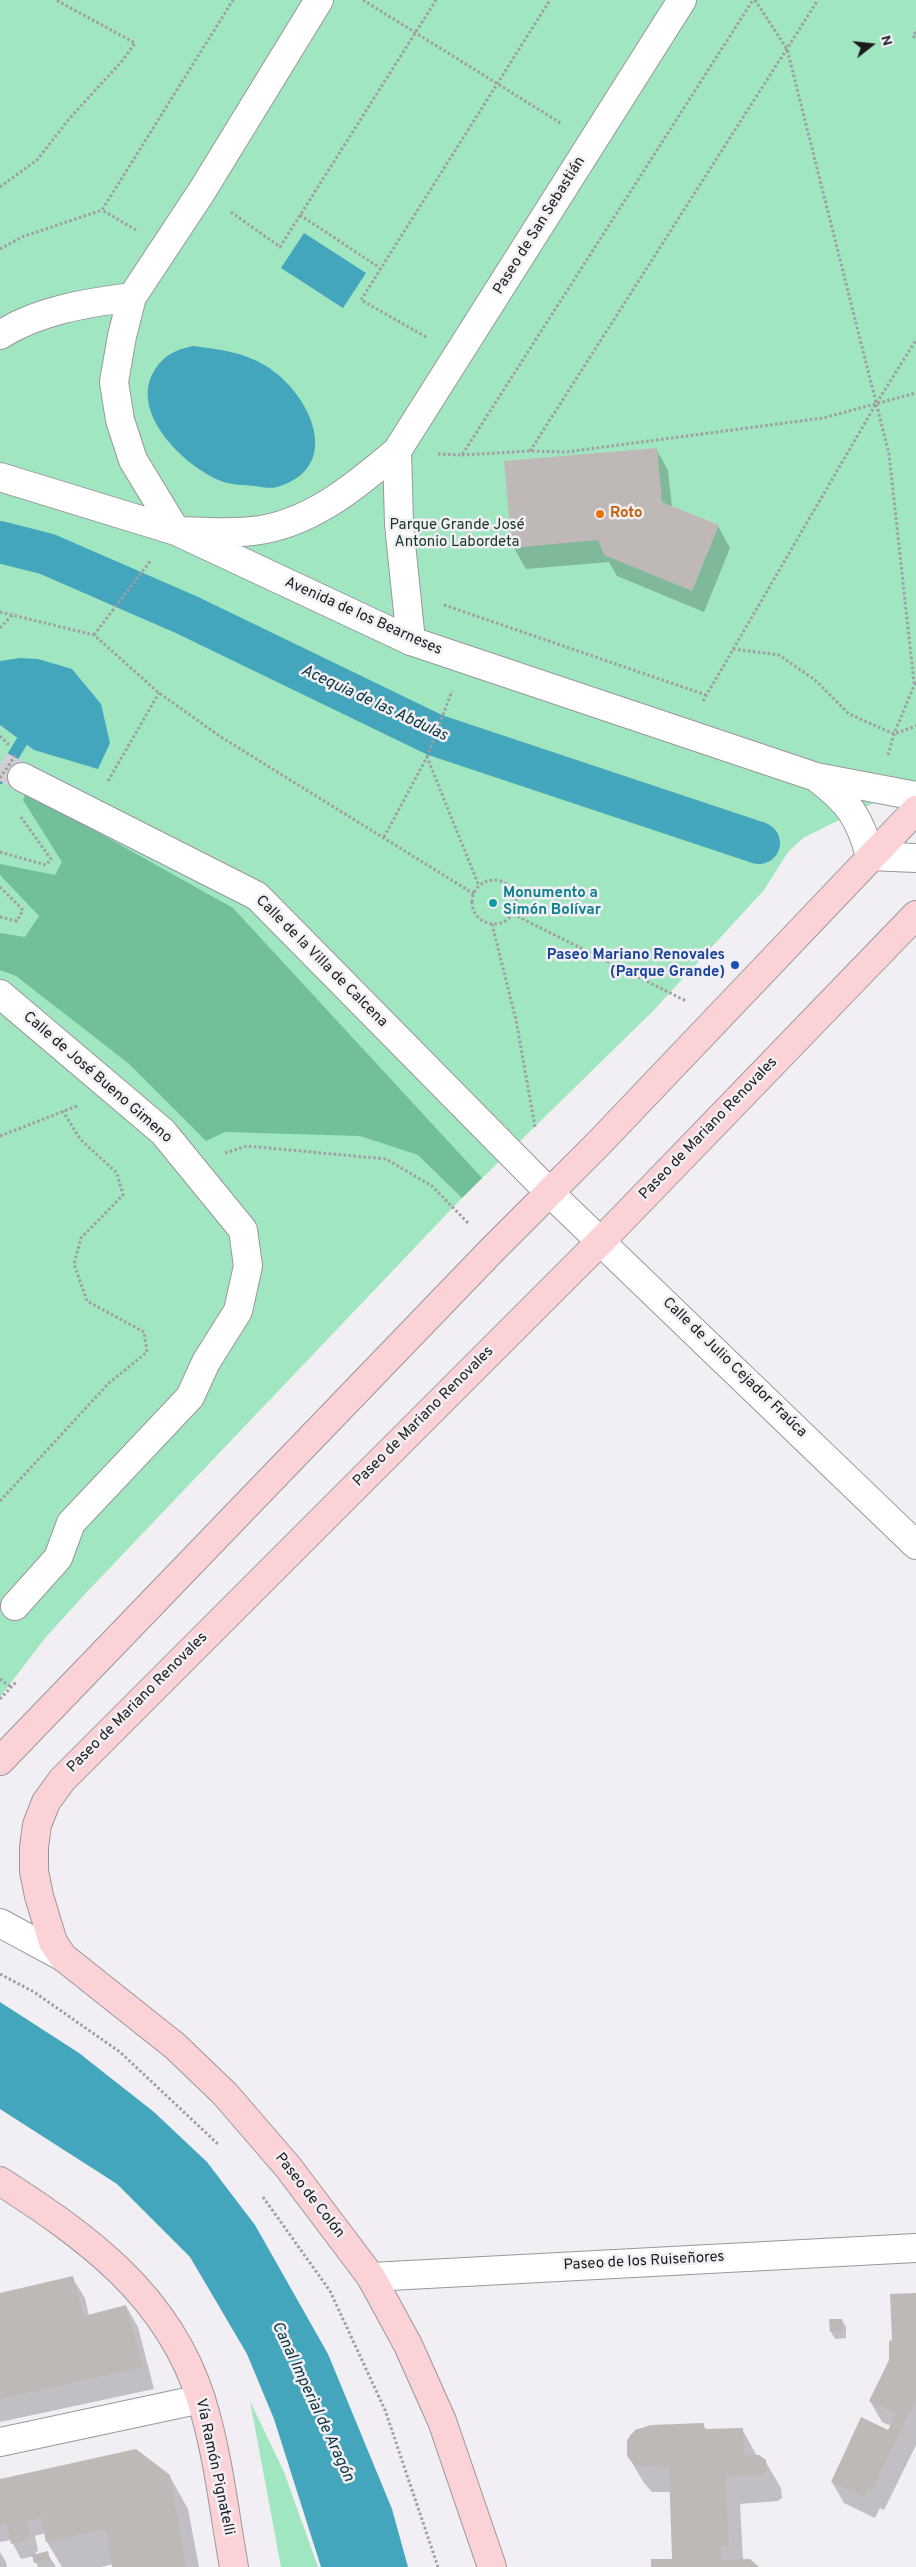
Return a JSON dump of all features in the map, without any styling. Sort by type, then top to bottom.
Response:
[{"type":"main road","points":[[0,1761],[492,1249],[550,1193],[916,810]]},
{"type":"main road","name":"Paseo de Mariano Renovales","points":[[63,1957],[53,1942],[46,1922],[34,1871],[37,1825],[46,1802],[62,1780],[601,1241],[916,915]]},
{"type":"main road","name":"Paseo de Colón","points":[[63,1957],[175,2046],[225,2094],[288,2167],[371,2277],[408,2345],[442,2421],[492,2567]]},
{"type":"main road","name":"Vía Ramón Pignatelli","points":[[0,2181],[66,2225],[107,2258],[134,2284],[151,2305],[180,2350],[201,2399],[218,2474],[234,2567]]},
{"type":"street","points":[[176,531],[133,460],[120,420],[114,382],[122,336],[132,297],[202,191],[319,0]]},
{"type":"street","name":"Paseo de San Sebastián","points":[[176,531],[254,531],[288,522],[320,508],[360,482],[397,451],[682,0]]},
{"type":"street","points":[[0,335],[14,326],[51,312],[91,303],[132,297]]},
{"type":"street","points":[[397,451],[399,524],[411,641]]},
{"type":"street","name":"Avenida de los Bearneses","points":[[0,477],[176,531],[411,641],[816,777],[916,796]]},
{"type":"street","name":"Calle de la Villa de Calcena","points":[[13,769],[257,896],[550,1193]]},
{"type":"street","name":"Avenida de los Bearneses","points":[[816,777],[838,793],[854,812],[863,828],[870,856]]},
{"type":"street","points":[[870,856],[916,858]]},
{"type":"street","name":"Calle de José Bueno Gimeno","points":[[0,994],[163,1132],[243,1230],[248,1266],[238,1311],[206,1362],[190,1396],[71,1523],[58,1558],[15,1606]]},
{"type":"street","name":"Calle de Julio Cejador Fraúca","points":[[550,1193],[916,1545]]},
{"type":"street","name":"Paseo de Colón","points":[[0,1923],[63,1957]]},
{"type":"street","name":"Paseo de los Ruiseñores","points":[[371,2277],[916,2248]]},
{"type":"street","points":[[0,2442],[201,2399]]},
{"type":"path","points":[[0,187],[37,160],[68,118],[123,60],[136,43],[56,0]]},
{"type":"path","points":[[0,249],[22,237],[102,210],[233,0]]},
{"type":"path","points":[[363,0],[592,144]]},
{"type":"path","points":[[202,191],[280,247],[436,0]]},
{"type":"path","points":[[458,355],[361,300],[550,0]]},
{"type":"path","points":[[462,455],[754,0],[787,49],[889,454],[915,682],[885,762]]},
{"type":"path","points":[[530,451],[818,0]]},
{"type":"path","points":[[916,32],[913,36],[916,38]]},
{"type":"path","points":[[102,210],[164,246]]},
{"type":"path","points":[[300,215],[380,268]]},
{"type":"path","points":[[406,592],[706,695],[876,404],[916,340]]},
{"type":"path","points":[[397,451],[462,455],[530,451],[566,452],[823,418],[916,393]]},
{"type":"path","points":[[94,635],[137,578]]},
{"type":"path","points":[[0,612],[94,635],[159,693],[221,736],[474,894]]},
{"type":"path","points":[[0,628],[14,614]]},
{"type":"path","points":[[733,649],[779,655],[815,680],[848,714],[894,734],[916,726]]},
{"type":"path","points":[[98,778],[107,781],[159,693]]},
{"type":"path","points":[[384,837],[427,757],[444,712]]},
{"type":"path","points":[[427,757],[479,886]]},
{"type":"path","points":[[0,852],[46,865],[51,859],[17,812]]},
{"type":"path","points":[[499,881],[511,888],[516,901],[513,914],[504,922],[492,924],[480,919],[475,914],[473,907],[474,894],[479,886],[485,882],[499,881]]},
{"type":"path","points":[[0,887],[23,910],[17,921],[0,917]]},
{"type":"path","points":[[513,914],[718,1017]]},
{"type":"path","points":[[492,924],[516,1020],[536,1131]]},
{"type":"path","points":[[0,1136],[74,1106],[123,1099]]},
{"type":"path","points":[[0,1501],[109,1383],[146,1352],[144,1332],[87,1301],[80,1283],[74,1264],[81,1238],[123,1195],[117,1173],[80,1139],[63,1110]]},
{"type":"path","points":[[189,1164],[247,1146],[386,1159],[432,1186],[473,1229]]},
{"type":"path","points":[[0,1679],[11,1687]]},
{"type":"path","points":[[0,1699],[17,1680]]},
{"type":"path","points":[[0,1974],[34,1992],[120,2052],[226,2152]]},
{"type":"path","points":[[257,2189],[330,2291],[385,2410],[438,2567]]},
{"type":"green space","name":"Parque Grande José Antonio Labordeta","points":[[0,0],[916,0],[916,782],[803,838],[788,852],[764,890],[654,1010],[462,1198],[85,1594],[46,1637],[0,1697]]},
{"type":"green space","points":[[26,792],[233,908],[482,1178],[462,1198],[418,1155],[360,1136],[225,1132],[206,1141],[128,1063],[16,976],[0,970],[0,933],[25,937],[39,916],[0,875],[0,864],[55,875],[62,862],[23,800]]},
{"type":"green space","points":[[250,2401],[284,2472],[318,2567],[281,2567]]},
{"type":"water","points":[[304,233],[366,273],[343,308],[281,268]]},
{"type":"water","points":[[193,346],[231,352],[258,361],[282,378],[296,393],[307,410],[314,429],[315,447],[310,463],[298,477],[272,488],[225,482],[206,474],[191,463],[164,436],[154,420],[149,404],[148,387],[154,371],[166,357],[175,351]]},
{"type":"water","points":[[20,658],[38,659],[72,669],[101,704],[110,743],[98,769],[34,750],[0,725],[0,661]]},
{"type":"water","name":"Canal Imperial de Aragón","points":[[0,2002],[79,2053],[154,2112],[207,2162],[255,2225],[328,2354],[392,2509],[408,2567],[321,2567],[274,2419],[247,2354],[190,2257],[117,2184],[0,2109]]},
{"type":"building","name":"Roto","points":[[657,448],[662,502],[719,525],[692,591],[604,555],[598,540],[512,548],[504,461]]},
{"type":"building","points":[[73,2276],[84,2316],[126,2305],[143,2367],[0,2399],[0,2293]]},
{"type":"building","points":[[916,2293],[916,2399],[872,2490],[868,2488],[863,2497],[831,2482],[861,2417],[888,2430],[896,2414],[869,2401],[889,2360],[889,2341],[892,2340],[890,2294]]},
{"type":"building","points":[[829,2319],[842,2319],[843,2331],[830,2332]]},
{"type":"building","points":[[704,2423],[704,2429],[743,2428],[744,2455],[759,2455],[766,2460],[767,2471],[763,2475],[725,2477],[729,2546],[721,2546],[721,2560],[750,2559],[759,2567],[651,2567],[651,2559],[672,2559],[669,2467],[635,2466],[627,2456],[627,2440],[635,2430],[651,2425]]},
{"type":"building","points":[[136,2449],[170,2475],[186,2567],[112,2567],[106,2529],[46,2542],[41,2518],[27,2521],[30,2534],[25,2541],[11,2544],[7,2524],[0,2526],[0,2479]]},
{"type":"building","points":[[48,2551],[50,2560],[34,2563],[32,2555]]},
{"type":"waterway","name":"Acequia de las Abdulas","points":[[0,542],[47,554],[187,615],[435,735],[759,843]]},
{"type":"waterway","points":[[0,778],[30,728]]},
{"type":"tunnel","points":[[0,765],[22,777]]},
{"type":"place","name":"Roto","points":[[600,514]]},
{"type":"place","name":"Monumento a Simón Bolívar","points":[[493,903]]},
{"type":"place","name":"Paseo Mariano Renovales (Parque Grande)","points":[[735,965]]}]
